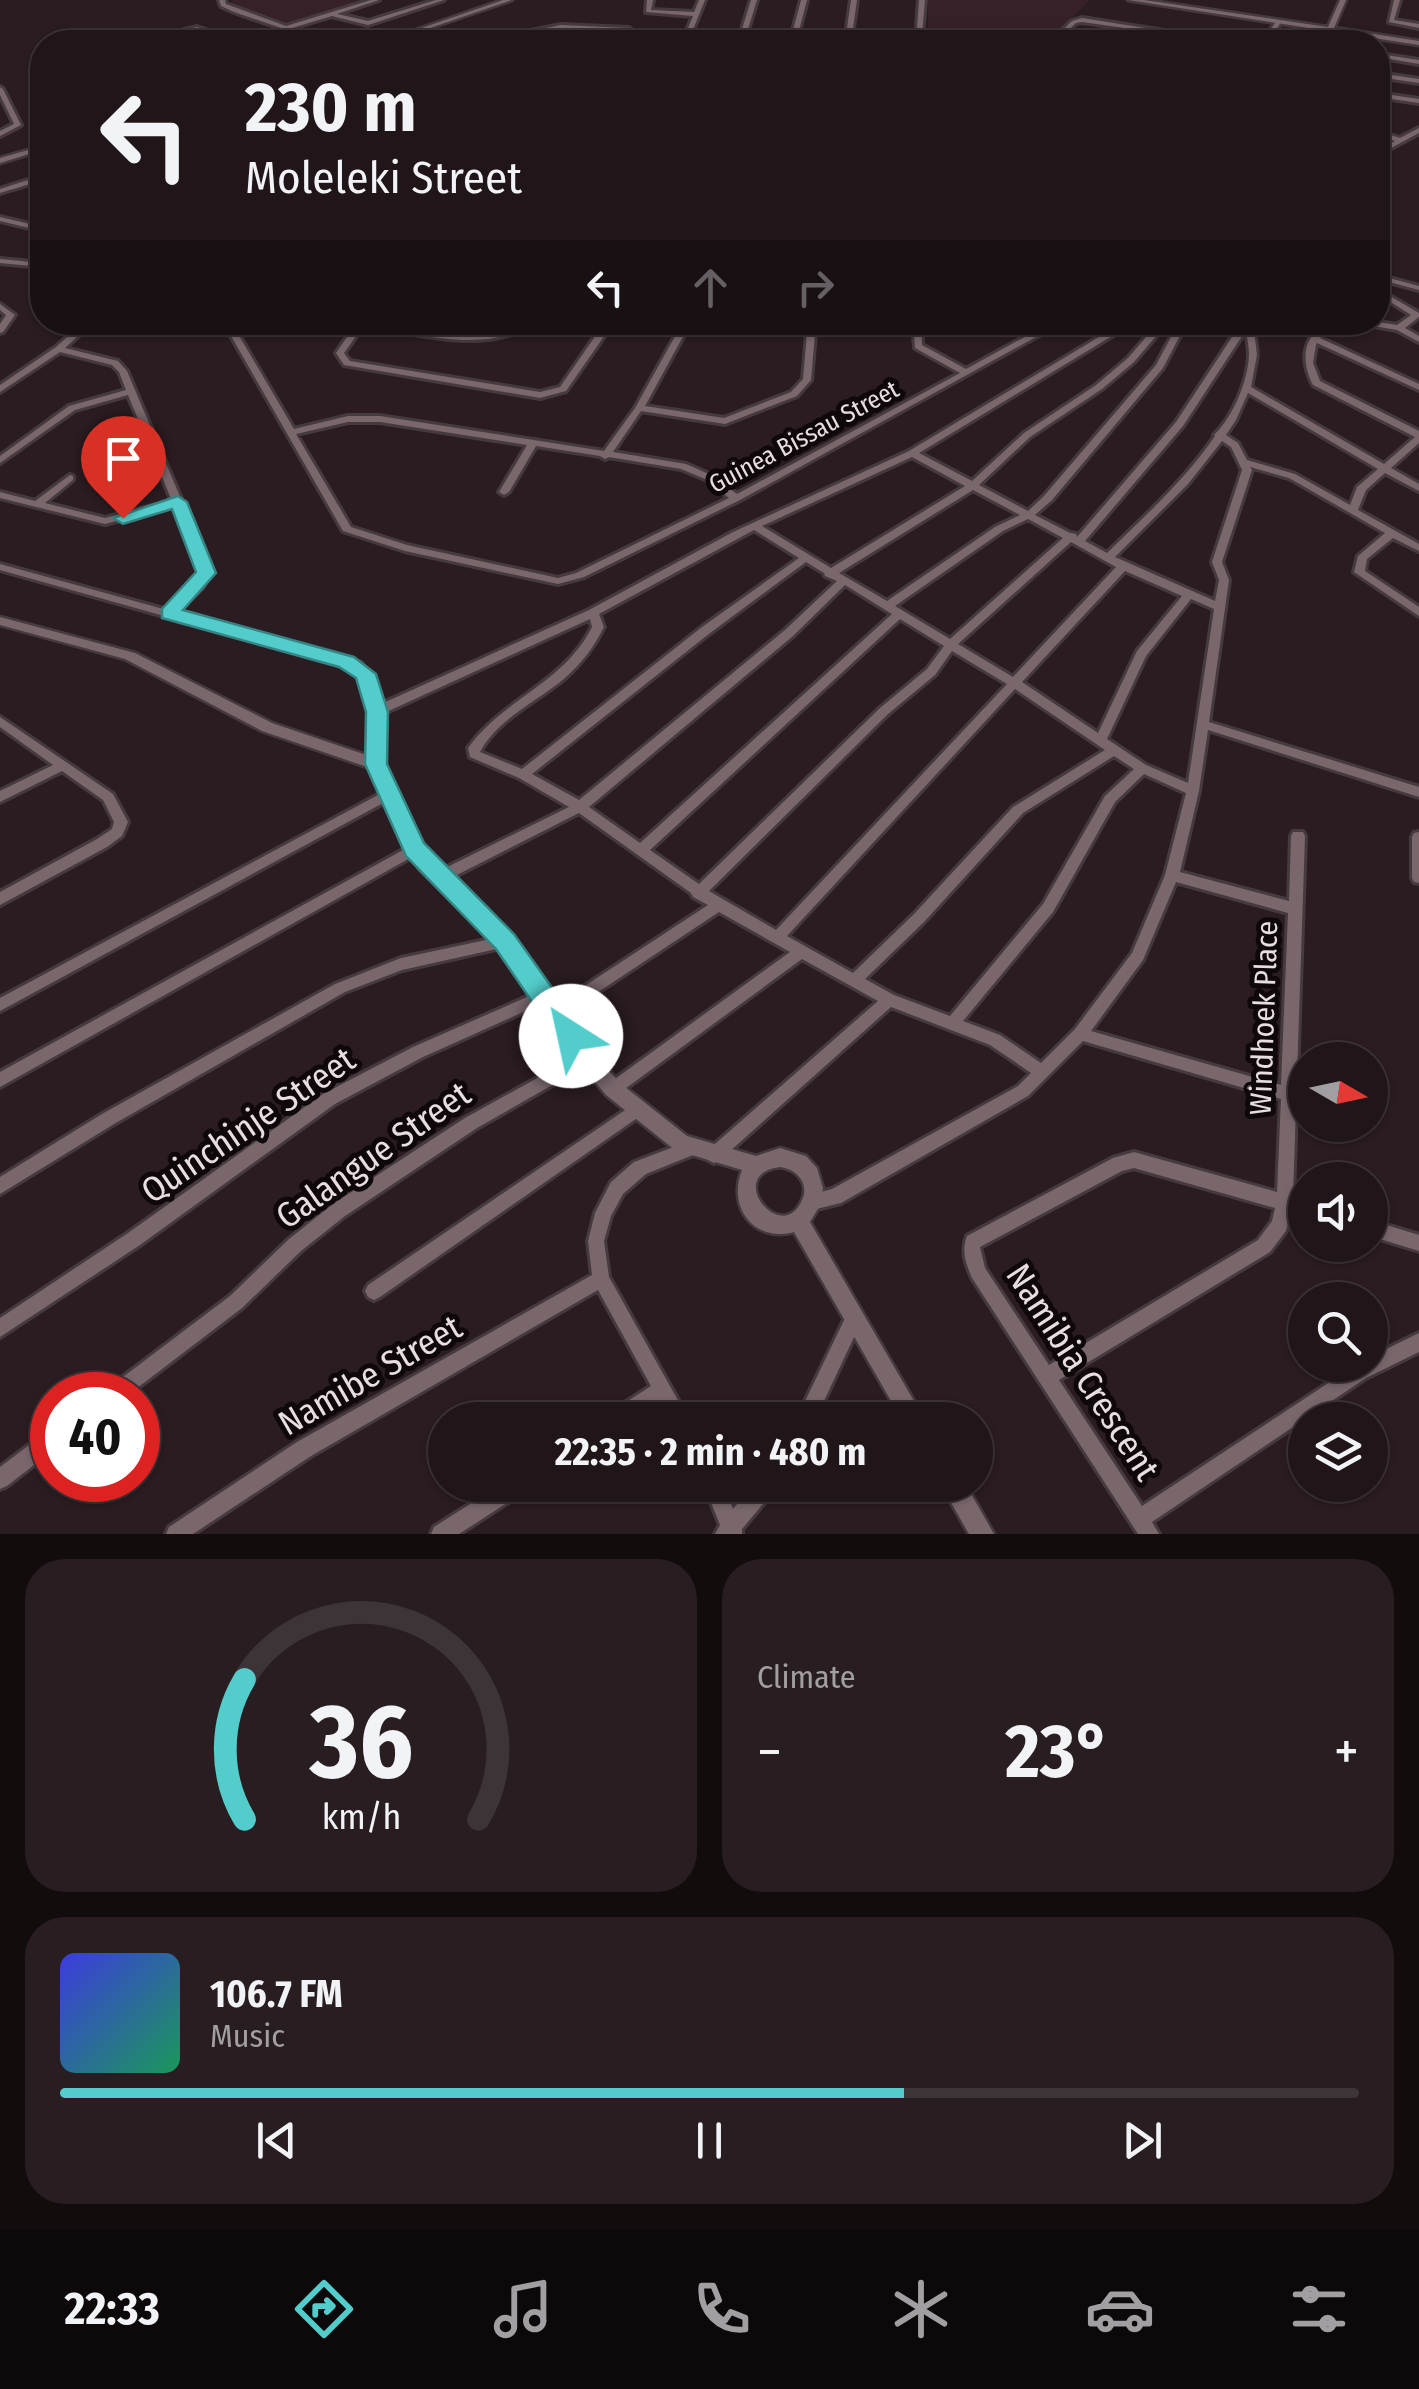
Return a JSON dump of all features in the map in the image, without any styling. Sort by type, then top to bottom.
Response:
[{"type":"street","points":[[222,0],[225,6],[293,30]]},
{"type":"street","points":[[287,28],[376,0]]},
{"type":"street","points":[[331,14],[368,23],[442,0]]},
{"type":"street","points":[[420,30],[510,0]]},
{"type":"street","points":[[650,0],[648,11],[696,14]]},
{"type":"street","points":[[690,30],[702,0]]},
{"type":"street","points":[[745,30],[754,0]]},
{"type":"street","points":[[797,30],[804,0]]},
{"type":"street","points":[[850,30],[854,0]]},
{"type":"street","points":[[920,30],[922,0]]},
{"type":"street","points":[[1131,0],[1330,30],[1342,0]]},
{"type":"street","points":[[1397,0],[1391,20],[1419,26]]},
{"type":"street","points":[[1066,30],[1074,22],[1086,20],[1152,30]]},
{"type":"street","points":[[1273,30],[1278,22]]},
{"type":"street","points":[[545,30],[566,26],[624,30]]},
{"type":"street","points":[[1390,46],[1392,40],[1419,43]]},
{"type":"street","points":[[1390,58],[1419,62]]},
{"type":"street","points":[[1390,77],[1419,81]]},
{"type":"street","points":[[0,90],[18,125],[0,134]]},
{"type":"street","points":[[1390,97],[1419,102]]},
{"type":"street","points":[[1390,146],[1419,130]]},
{"type":"street","points":[[1390,137],[1399,140]]},
{"type":"street","points":[[0,162],[30,152]]},
{"type":"street","points":[[0,191],[30,182]]},
{"type":"street","points":[[0,219],[30,226]]},
{"type":"street","points":[[0,261],[30,264]]},
{"type":"street","points":[[1390,280],[1419,288]]},
{"type":"street","points":[[1390,299],[1417,315],[1399,328]]},
{"type":"street","points":[[0,306],[11,316],[0,330]]},
{"type":"street","points":[[1390,326],[1419,339]]},
{"type":"street","points":[[0,389],[75,335]]},
{"type":"street","points":[[234,335],[292,432],[348,420],[380,419],[693,469],[736,498]]},
{"type":"street","points":[[353,335],[340,354],[347,363],[540,395],[563,389],[601,335]]},
{"type":"street","points":[[463,335],[496,339],[510,335]]},
{"type":"street","points":[[606,456],[639,408],[680,335]]},
{"type":"street","points":[[639,408],[726,420],[794,394],[807,380],[811,335]]},
{"type":"street","points":[[918,335],[918,346],[966,372]]},
{"type":"street","name":"Guinea Bissau Street","points":[[292,432],[353,534],[544,580],[565,580],[736,498],[1035,335]]},
{"type":"street","points":[[377,712],[592,613],[754,526],[912,453],[1110,335]]},
{"type":"street","points":[[828,574],[975,484],[1028,434],[1099,387],[1153,335]]},
{"type":"street","points":[[640,850],[892,611],[999,528],[1030,514],[1160,366],[1176,335]]},
{"type":"street","points":[[698,892],[884,711],[931,672],[950,646],[1076,539],[1180,424],[1239,335]]},
{"type":"street","points":[[1108,558],[1188,477],[1231,424],[1248,390],[1255,346],[1252,335]]},
{"type":"street","points":[[1317,335],[1308,360],[1316,383],[1419,436],[1361,489],[1353,511]]},
{"type":"street","points":[[1314,338],[1419,387]]},
{"type":"street","points":[[59,349],[119,365],[178,502],[206,573],[170,613]]},
{"type":"street","points":[[1248,390],[1419,488]]},
{"type":"street","points":[[0,460],[72,408],[131,391]]},
{"type":"street","points":[[756,1165],[746,1186],[750,1206],[766,1221],[788,1224],[896,1159],[1001,1104],[1043,1073],[1080,1034],[1138,956],[1172,875],[1193,791],[1224,580],[1218,562],[1245,478],[1245,462],[1232,442],[1219,435]]},
{"type":"street","points":[[504,492],[532,444]]},
{"type":"street","points":[[912,453],[1108,558],[1219,607]]},
{"type":"street","points":[[1245,462],[1280,471],[1419,548]]},
{"type":"street","points":[[36,505],[70,478]]},
{"type":"street","points":[[0,495],[105,521],[178,502]]},
{"type":"street","points":[[754,526],[1016,684],[1142,768],[1193,791]]},
{"type":"street","points":[[1392,533],[1362,558],[1360,572],[1419,612]]},
{"type":"street","points":[[523,775],[706,630],[804,559]]},
{"type":"street","points":[[778,937],[1124,566]]},
{"type":"street","points":[[0,567],[356,666],[370,684],[377,712],[376,764],[414,849],[505,942],[586,1058],[637,1109],[692,1148],[756,1165],[774,1158],[796,1162],[811,1180],[805,1211],[854,1318],[903,1402]]},
{"type":"street","points":[[440,877],[580,807],[790,633],[842,582]]},
{"type":"street","points":[[1100,741],[1141,654],[1188,596]]},
{"type":"street","points":[[592,613],[598,626],[582,654],[488,732],[474,748],[474,754],[523,775],[580,807],[719,905],[889,1000],[1010,1048],[1043,1073]]},
{"type":"street","points":[[0,621],[130,656],[267,727],[376,764]]},
{"type":"street","points":[[0,721],[108,797],[120,816],[120,827],[84,854],[0,899]]},
{"type":"street","points":[[1203,724],[1419,792]]},
{"type":"street","points":[[855,980],[919,918],[1018,810],[1114,750]]},
{"type":"street","points":[[0,797],[61,766]]},
{"type":"street","points":[[953,1023],[1048,908],[1110,799],[1142,768]]},
{"type":"street","points":[[0,1005],[391,793]]},
{"type":"street","name":"Windhoek Place","points":[[1291,1042],[1298,836]]},
{"type":"street","points":[[1419,837],[1419,878]]},
{"type":"street","points":[[0,1080],[414,849]]},
{"type":"street","points":[[1172,875],[1296,910]]},
{"type":"street","points":[[556,1014],[719,905]]},
{"type":"street","points":[[0,1186],[340,988],[401,964],[505,942]]},
{"type":"street","points":[[613,1089],[802,950]]},
{"type":"street","name":"Quinchinje Street","points":[[0,1328],[134,1239],[328,1099],[418,1052],[543,996]]},
{"type":"street","points":[[714,1155],[889,1000]]},
{"type":"street","points":[[1080,1034],[1288,1094]]},
{"type":"street","name":"Galangue Street","points":[[143,1372],[236,1302],[295,1245],[339,1210],[470,1123],[586,1058]]},
{"type":"street","points":[[374,1290],[637,1109]]},
{"type":"street","name":"Windhoek Place","points":[[1286,1202],[1288,1130]]},
{"type":"street","points":[[670,1402],[600,1279],[596,1241],[603,1214],[618,1188],[640,1168],[692,1148]]},
{"type":"street","name":"Namibia Crescent","points":[[1144,1526],[978,1272],[971,1249],[973,1242],[1126,1161],[1142,1161],[1286,1202]]},
{"type":"street","points":[[1047,1377],[1264,1246],[1280,1224],[1286,1202]]},
{"type":"street","points":[[1388,1234],[1419,1243]]},
{"type":"street","name":"Namibe Street","points":[[176,1534],[304,1449],[600,1279]]},
{"type":"street","points":[[814,1402],[854,1318]]},
{"type":"street","points":[[1144,1526],[1360,1372],[1419,1342]]},
{"type":"street","points":[[643,1402],[663,1389]]},
{"type":"street","points":[[0,1479],[30,1456]]},
{"type":"street","points":[[441,1534],[491,1502]]},
{"type":"street","points":[[720,1502],[730,1532]]},
{"type":"street","points":[[730,1532],[753,1502]]},
{"type":"street","points":[[963,1502],[982,1534]]},
{"type":"shaded area","points":[[232,0],[368,0],[287,23],[232,4]]},
{"type":"shaded area","points":[[928,0],[1090,0],[1059,30],[928,30]]},
{"type":"route","points":[[123,518],[178,502],[206,573],[170,613],[346,662],[365,674],[377,712],[376,764],[414,849],[505,942],[571,1036]]}]
